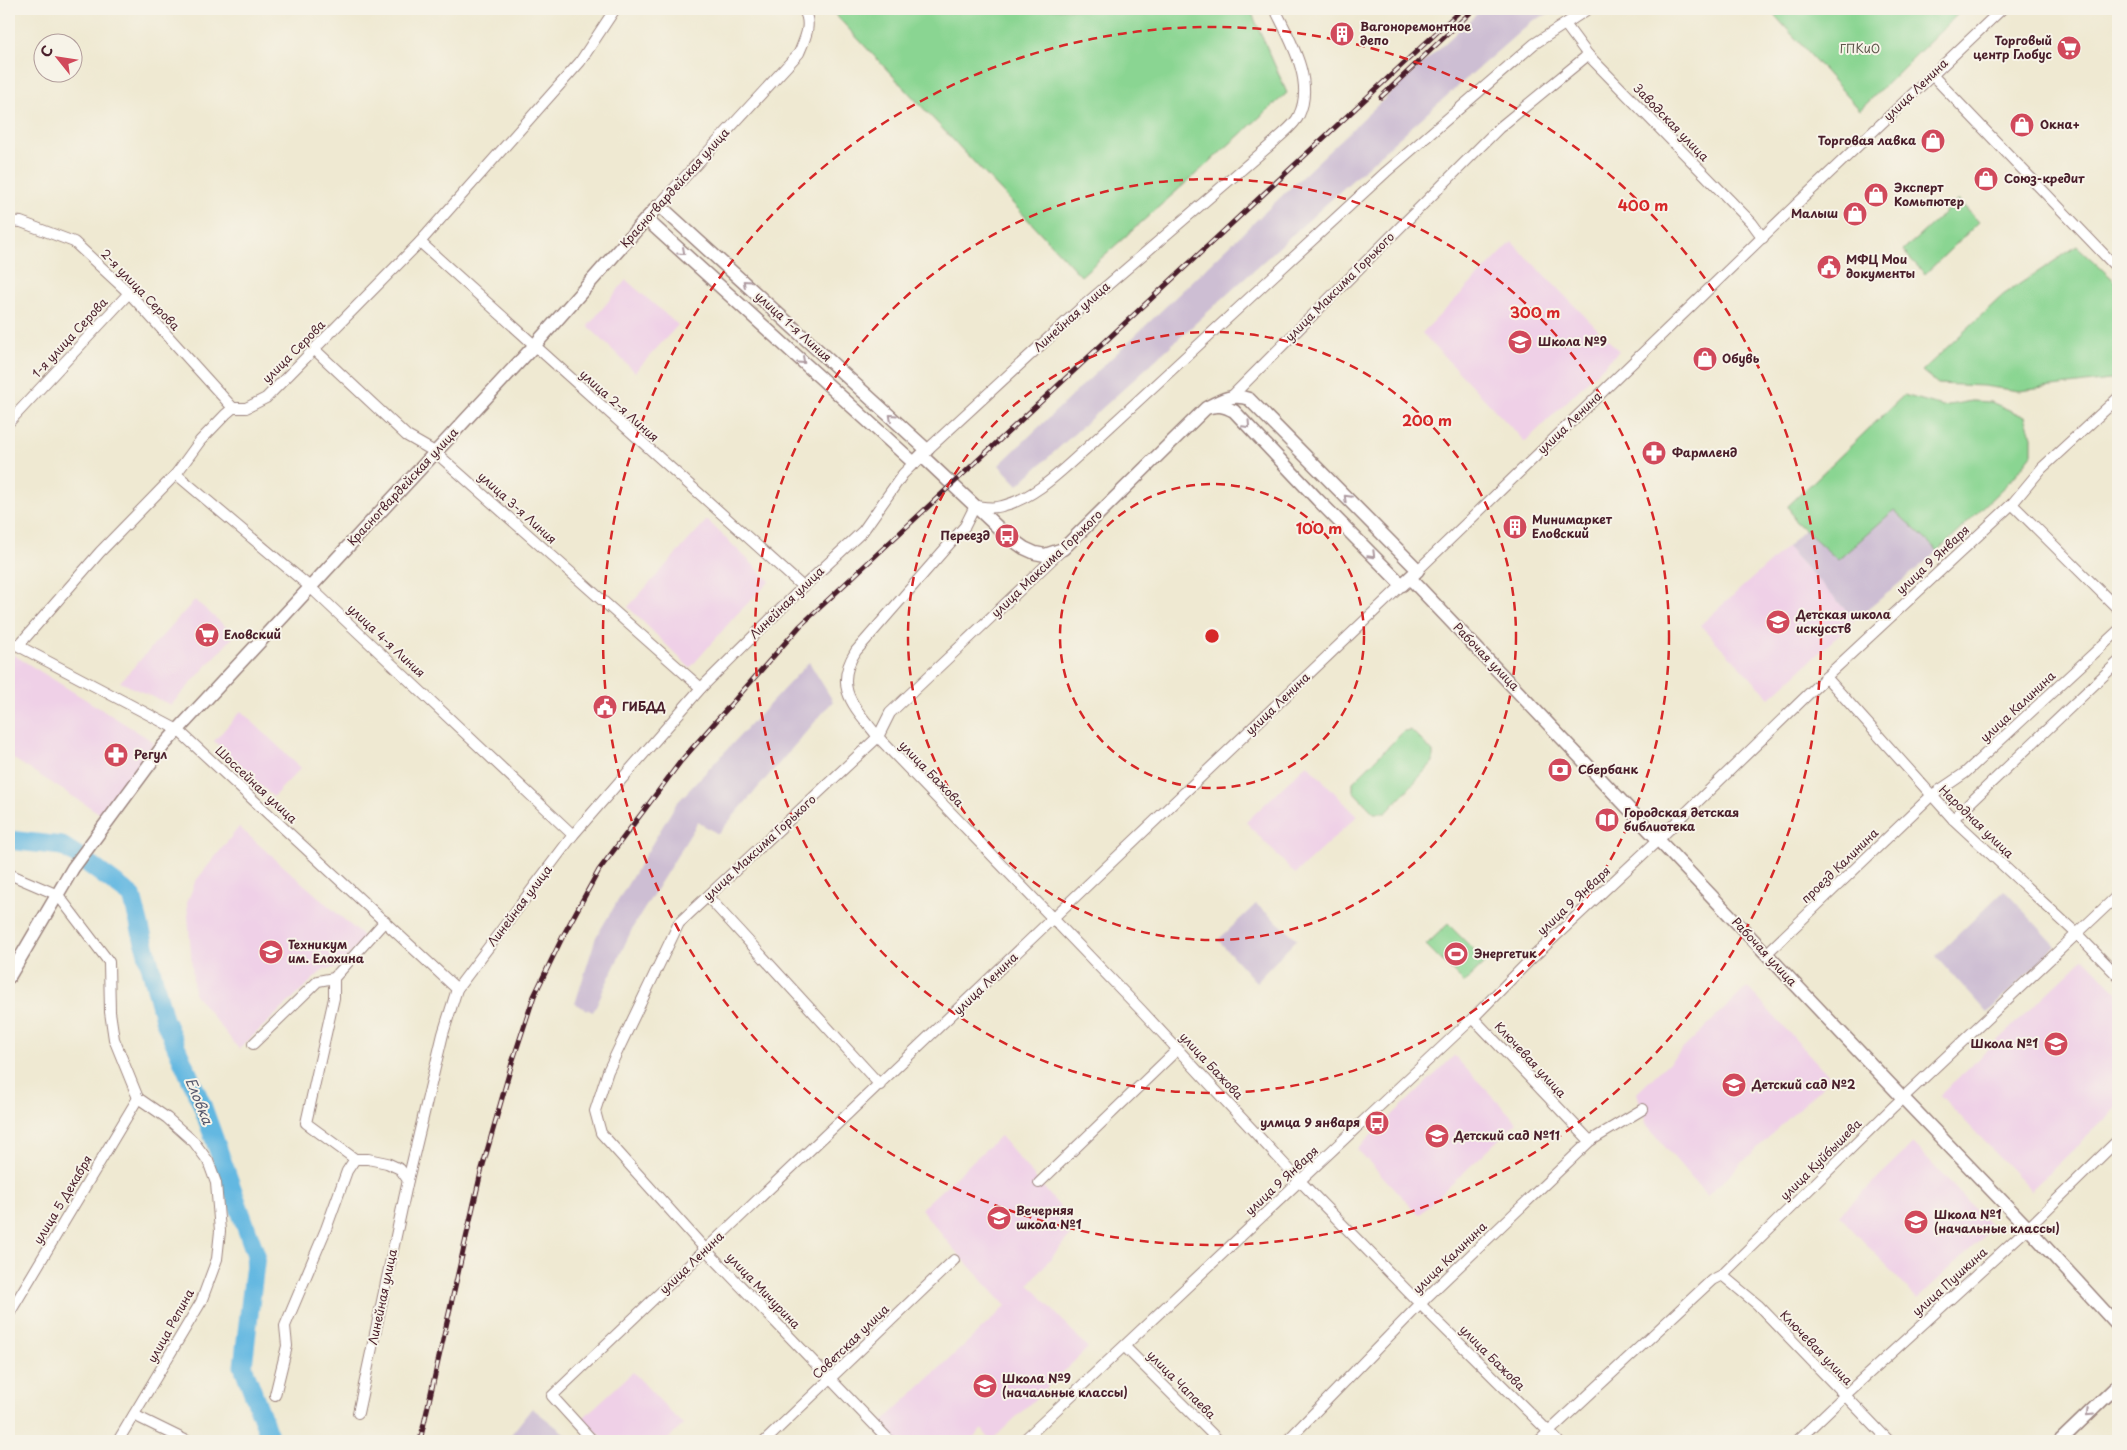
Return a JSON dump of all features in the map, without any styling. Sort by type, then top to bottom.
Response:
[{"type":"main road","name":"Красногвардейская улица","points":[[9,977],[73,868],[163,746],[534,346],[659,205]]},
{"type":"main road","name":"улица 1-я Линия","points":[[659,205],[1007,536],[1035,553],[1045,554],[1063,549]]},
{"type":"main road","name":"улица 1-я Линия","points":[[646,219],[921,456]]},
{"type":"main road","name":"улица Максима Горького","points":[[1063,549],[1206,408],[1232,396]]},
{"type":"main road","name":"Рабочая улица","points":[[1232,396],[1249,399],[1410,578],[2028,1228],[2118,1326]]},
{"type":"main road","name":"Рабочая улица","points":[[1206,408],[1214,405],[1223,406],[1234,411],[1318,500],[1410,578]]},
{"type":"main road","points":[[2060,1441],[2118,1386]]},
{"type":"street","name":"улица Серова","points":[[233,408],[246,408],[266,398],[420,242],[580,62],[615,9]]},
{"type":"street","name":"Линейная улица","points":[[358,1414],[408,1180],[443,1034],[457,989],[573,835],[701,688],[803,587],[863,531],[903,474],[1081,308],[1275,141],[1298,117],[1304,100],[1302,72],[1275,9]]},
{"type":"street","points":[[975,506],[994,508],[1003,506],[1023,498],[1048,482],[1386,172],[1534,44],[1588,9]]},
{"type":"street","name":"улица Ленина","points":[[593,1441],[552,1396],[880,1085],[2002,9]]},
{"type":"street","name":"Красногвардейская улица","points":[[659,205],[799,53],[808,33],[804,10]]},
{"type":"street","name":"Заводская улица","points":[[1565,24],[1588,55],[1752,224],[1763,238]]},
{"type":"street","name":"улица Максима Горького","points":[[1232,396],[1499,128],[1588,55]]},
{"type":"street","points":[[1932,75],[2118,269]]},
{"type":"street","name":"2-я улица Серова","points":[[9,221],[20,222],[74,242],[129,293],[233,408]]},
{"type":"street","name":"улица 2-я Линия","points":[[420,242],[803,587]]},
{"type":"street","name":"1-я улица Серова","points":[[9,422],[129,293]]},
{"type":"street","name":"улица 3-я Линия","points":[[314,349],[407,436],[435,452],[701,688]]},
{"type":"street","name":"улица 9 Января","points":[[1023,1441],[1473,1018],[1531,959],[1658,840],[1826,677],[2012,504],[2042,468],[2118,398]]},
{"type":"street","points":[[19,645],[100,552],[176,474],[200,441],[233,408]]},
{"type":"street","name":"улица 4-я Линия","points":[[176,474],[310,587],[573,835]]},
{"type":"street","points":[[2012,504],[2118,609]]},
{"type":"street","name":"улица Бажова","points":[[975,506],[965,526],[852,656],[846,676],[846,692],[851,703],[878,737],[1178,1049],[1300,1182],[1558,1441]]},
{"type":"street","name":"улица Максима Горького","points":[[601,1133],[595,1111],[608,1071],[680,923],[878,737],[890,713],[1063,549]]},
{"type":"street","name":"улица Калинина","points":[[1931,796],[1965,773],[2118,631]]},
{"type":"street","name":"Шоссейная улица","points":[[9,641],[178,730],[457,989]]},
{"type":"street","points":[[1953,819],[2118,662]]},
{"type":"street","name":"Народная улица","points":[[1826,677],[1953,819],[2077,934],[2118,976]]},
{"type":"street","name":"проезд Калинина","points":[[1766,954],[1931,796]]},
{"type":"street","points":[[9,874],[58,895],[109,962],[110,1012],[114,1039],[138,1098]]},
{"type":"street","name":"улица Куйбышева","points":[[1539,1441],[1712,1280],[1722,1275],[1903,1098],[2118,895]]},
{"type":"street","points":[[708,897],[880,1085]]},
{"type":"street","points":[[253,1044],[318,981],[334,978],[385,921]]},
{"type":"street","points":[[334,978],[334,998],[306,1123],[356,1159],[368,1159],[387,1163],[400,1169],[408,1180]]},
{"type":"street","name":"Ключевая улица","points":[[1473,1018],[1590,1141]]},
{"type":"street","points":[[1039,1183],[1178,1049]]},
{"type":"street","name":"улица 5 Декабря","points":[[9,1314],[138,1098]]},
{"type":"street","name":"улица Репина","points":[[118,1441],[201,1302],[217,1259],[220,1231],[216,1183],[208,1161],[194,1142],[181,1130],[138,1098]]},
{"type":"street","name":"улица Калинина","points":[[1287,1441],[1421,1305],[1590,1141],[1643,1108]]},
{"type":"street","name":"улица Мичурина","points":[[601,1133],[706,1250],[890,1441]]},
{"type":"street","name":"улица Пушкина","points":[[1797,1441],[2028,1228],[2118,1140]]},
{"type":"street","points":[[275,1395],[286,1346],[285,1326],[326,1229],[347,1172],[356,1159]]},
{"type":"street","name":"Советская улица","points":[[765,1441],[954,1260]]},
{"type":"street","name":"Ключевая улица","points":[[1722,1275],[1758,1305],[1889,1441]]},
{"type":"street","name":"улица Чапаева","points":[[1125,1347],[1219,1441]]},
{"type":"street","points":[[134,1415],[187,1441]]},
{"type":"shaded area","points":[[1482,9],[1559,9],[1532,21],[1392,144],[1018,485],[999,465],[1368,114]]},
{"type":"shaded area","name":"Школа №9","points":[[1512,242],[1619,351],[1525,442],[1422,333]]},
{"type":"shaded area","points":[[626,280],[678,325],[635,372],[588,326]]},
{"type":"shaded area","points":[[1894,510],[1938,551],[1855,620],[1787,547],[1805,529],[1838,560]]},
{"type":"shaded area","points":[[707,520],[770,581],[736,615],[690,668],[628,607]]},
{"type":"shaded area","name":"Детская школа искусств","points":[[1787,547],[1855,620],[1770,698],[1700,625]]},
{"type":"shaded area","points":[[195,600],[235,635],[171,705],[120,682]]},
{"type":"shaded area","points":[[9,652],[154,742],[107,818],[9,756]]},
{"type":"shaded area","points":[[809,662],[833,701],[718,834],[698,822],[633,927],[593,1012],[575,1004],[596,937],[676,804]]},
{"type":"shaded area","points":[[241,711],[301,768],[273,797],[214,741]]},
{"type":"shaded area","points":[[1307,764],[1357,816],[1295,874],[1246,822]]},
{"type":"shaded area","name":"Техникум им. Елохина","points":[[239,827],[364,937],[339,968],[324,969],[239,1049],[194,993],[187,903],[195,882]]},
{"type":"shaded area","points":[[2004,890],[2056,946],[1987,1013],[1936,956]]},
{"type":"shaded area","points":[[1256,904],[1297,939],[1256,982],[1218,940]]},
{"type":"shaded area","name":"Школа №1","points":[[2084,958],[2118,993],[2118,1107],[2031,1190],[1940,1095]]},
{"type":"shaded area","name":"Детский сад №2","points":[[1747,987],[1831,1078],[1707,1196],[1647,1126],[1637,1093]]},
{"type":"shaded area","name":"Детский сад №11","points":[[1454,1056],[1517,1122],[1419,1215],[1357,1149]]},
{"type":"shaded area","points":[[1000,1136],[1077,1227],[1029,1284],[1088,1348],[991,1441],[982,1429],[969,1441],[897,1441],[880,1424],[1006,1306],[951,1246],[921,1209]]},
{"type":"shaded area","name":"Школа №1 (начальные классы)","points":[[1913,1144],[1993,1228],[1917,1299],[1839,1215]]},
{"type":"shaded area","points":[[633,1372],[683,1425],[666,1441],[606,1441],[583,1418]]},
{"type":"shaded area","points":[[532,1408],[569,1437],[565,1441],[506,1441]]},
{"type":"green space","points":[[830,9],[1250,9],[1287,93],[1081,276]]},
{"type":"green space","name":"ГПКиО","points":[[1769,9],[1963,9],[1860,110]]},
{"type":"green space","points":[[1958,200],[1979,222],[1925,274],[1903,251]]},
{"type":"green space","points":[[2077,246],[2118,284],[2118,379],[2019,391],[1983,386],[1938,384],[1922,371],[2003,295]]},
{"type":"green space","points":[[1904,395],[1943,406],[1972,401],[1991,402],[2025,417],[2032,437],[2032,454],[2015,476],[1938,551],[1894,510],[1838,560],[1795,521],[1788,506]]},
{"type":"green space","points":[[1411,730],[1433,752],[1433,762],[1386,813],[1374,813],[1353,791],[1353,782],[1404,731]]},
{"type":"green space","name":"Энергетик","points":[[1448,924],[1486,962],[1464,983],[1426,945]]},
{"type":"waterway","name":"Еловка","points":[[9,840],[62,846],[132,896],[164,1019],[202,1105],[256,1255],[243,1366],[271,1441]]},
{"type":"railway","points":[[420,1441],[481,1172],[512,1063],[534,996],[564,934],[599,870],[681,761],[800,626],[1462,9]]},
{"type":"railway","points":[[1381,97],[1474,9]]},
{"type":"place","name":"Вагоноремонтное депо","points":[[1342,34]]},
{"type":"place","name":"Торговый центр Глобус","points":[[2069,48]]},
{"type":"place","name":"Окна+","points":[[2022,125]]},
{"type":"place","name":"Торговая лавка","points":[[1933,141]]},
{"type":"place","name":"Союз-кредит","points":[[1986,179]]},
{"type":"place","name":"Эксперт Комьпютер","points":[[1876,195]]},
{"type":"place","name":"Малыш","points":[[1855,214]]},
{"type":"place","name":"МФЦ Мои документы","points":[[1829,267]]},
{"type":"place","name":"Школа №9","points":[[1520,342]]},
{"type":"place","name":"Обувь","points":[[1705,359]]},
{"type":"place","name":"Фармленд","points":[[1654,453]]},
{"type":"place","name":"Минимаркет Еловский","points":[[1515,527]]},
{"type":"place","name":"Переезд","points":[[1007,536]]},
{"type":"place","name":"Детская школа искусств","points":[[1778,622]]},
{"type":"place","name":"Еловский","points":[[207,635]]},
{"type":"place","name":"ГИБДД","points":[[605,707]]},
{"type":"place","name":"Регул","points":[[116,755]]},
{"type":"place","name":"Сбербанк","points":[[1560,770]]},
{"type":"place","name":"Городская детская библиотека","points":[[1607,820]]},
{"type":"place","name":"Техникум им. Елохина","points":[[271,952]]},
{"type":"place","name":"Энергетик","points":[[1456,954]]},
{"type":"place","name":"Школа №1","points":[[2056,1044]]},
{"type":"place","name":"Детский сад №2","points":[[1734,1085]]},
{"type":"place","name":"улмца 9 января","points":[[1377,1123]]},
{"type":"place","name":"Детский сад №11","points":[[1437,1136]]},
{"type":"place","name":"Вечерняя школа №1","points":[[999,1218]]},
{"type":"place","name":"Школа №1 (начальные классы)","points":[[1916,1222]]},
{"type":"place","name":"Школа №9 (начальные классы)","points":[[985,1386]]}]
